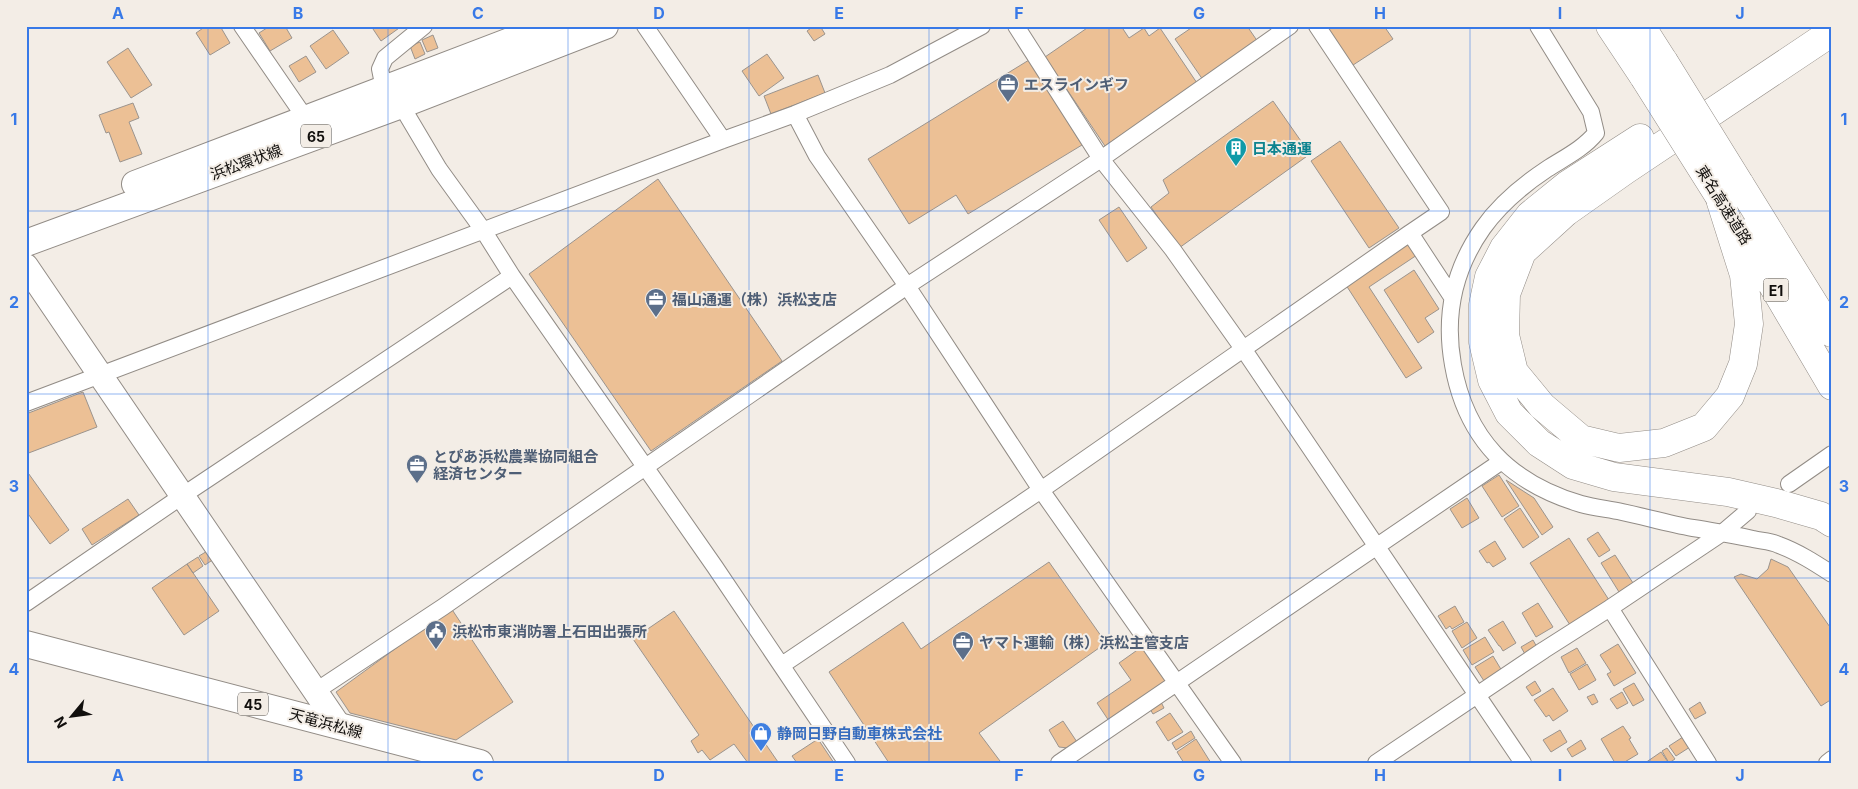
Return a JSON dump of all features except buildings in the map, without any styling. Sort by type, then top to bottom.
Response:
[{"type":"highway","name":"東名高速道路","points":[[1610,26],[1654,70],[1729,189],[1832,333]]},
{"type":"highway","name":"東名高速道路","points":[[1641,26],[1654,70]]},
{"type":"highway","points":[[1810,26],[1568,185],[1530,215],[1504,248],[1489,278],[1483,304],[1483,342],[1492,380],[1509,413],[1539,443],[1573,465],[1614,477],[1728,492],[1821,516],[1832,523]]},
{"type":"highway","points":[[1729,189],[1744,275],[1749,324],[1742,364],[1730,396],[1704,427],[1664,443],[1620,448],[1582,439],[1542,406],[1514,372],[1505,335],[1506,294],[1522,252],[1566,212],[1832,32]]},
{"type":"highway","name":"東名高速道路","points":[[1729,189],[1787,308],[1832,386]]},
{"type":"main road","name":"浜松環状線","points":[[26,243],[392,97],[549,26]]},
{"type":"main road","name":"浜松環状線","points":[[26,224],[306,119],[392,97],[605,26]]},
{"type":"main road","name":"天竜浜松線","points":[[26,644],[480,763]]},
{"type":"street","points":[[242,26],[306,119]]},
{"type":"street","points":[[424,26],[385,58],[380,69],[392,97],[439,169],[483,230],[512,276],[645,466],[847,763]]},
{"type":"street","points":[[645,26],[723,140]]},
{"type":"street","points":[[26,403],[795,114],[890,75],[982,26]]},
{"type":"street","points":[[316,691],[443,607],[906,286],[1101,159],[1290,26]]},
{"type":"street","points":[[782,666],[1041,490],[1442,212],[1317,26]]},
{"type":"street","points":[[1538,26],[1591,112],[1596,134],[1589,142],[1528,183],[1510,198],[1485,226],[1466,257],[1452,297],[1451,355],[1460,395],[1476,430],[1488,448],[1502,462],[1534,486],[1583,504],[1777,544],[1809,559],[1832,574]]},
{"type":"street","points":[[1023,28],[1101,159],[1173,250],[1244,350],[1523,763]]},
{"type":"street","points":[[795,114],[817,156],[906,286],[1041,490],[1233,763]]},
{"type":"street","points":[[1410,233],[1452,297]]},
{"type":"street","points":[[26,266],[339,726]]},
{"type":"street","points":[[26,602],[512,276]]},
{"type":"street","points":[[1789,484],[1832,454]]},
{"type":"street","points":[[1059,763],[1502,462]]},
{"type":"street","points":[[1376,763],[1722,533],[1748,511]]},
{"type":"street","points":[[1610,608],[1708,763]]},
{"type":"street","points":[[1827,763],[1832,759]]},
{"type":"place","name":"エスラインギフ","points":[[1008,103]]},
{"type":"place","name":"日本通運","points":[[1236,167]]},
{"type":"place","name":"福山通運（株）浜松支店","points":[[656,318]]},
{"type":"place","name":"とぴあ浜松農業協同組合 経済センター","points":[[417,484]]},
{"type":"place","name":"浜松市東消防署上石田出張所","points":[[436,650]]},
{"type":"place","name":"ヤマト運輸（株）浜松主管支店","points":[[963,661]]},
{"type":"place","name":"静岡日野自動車株式会社","points":[[761,752]]}]
